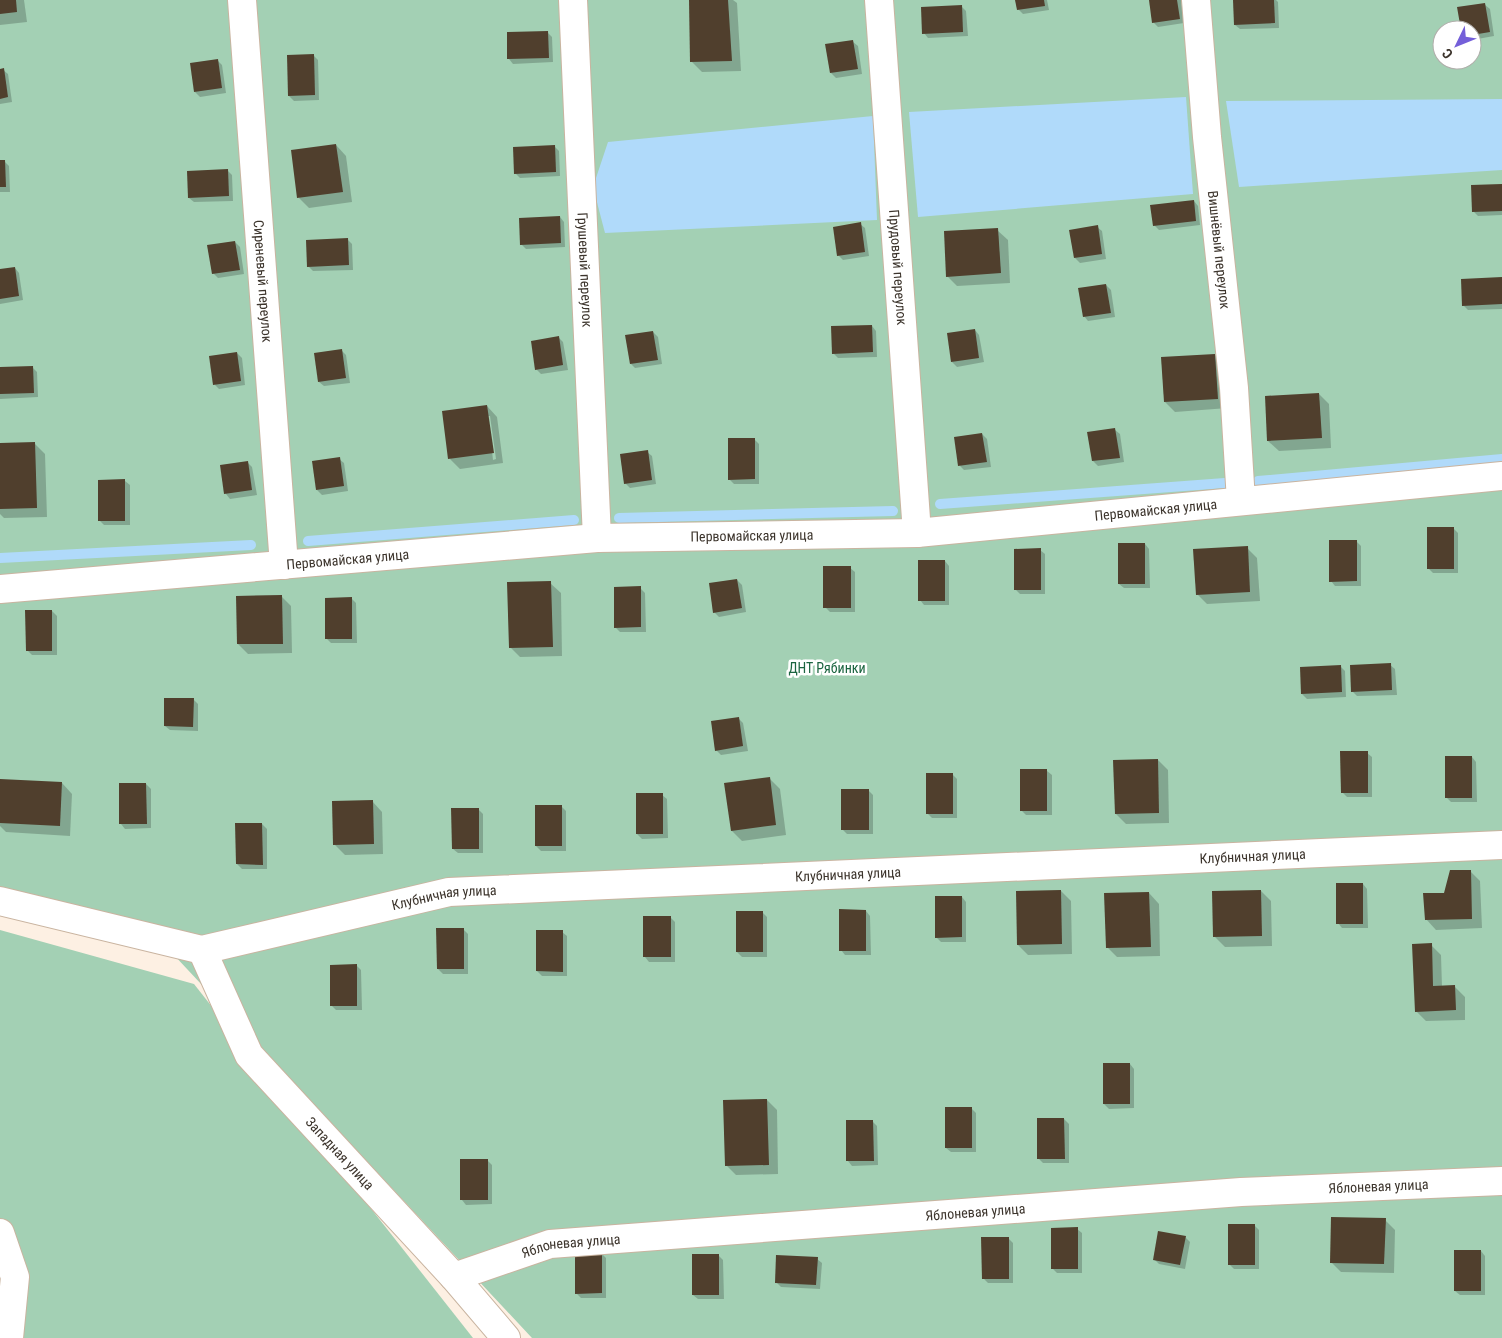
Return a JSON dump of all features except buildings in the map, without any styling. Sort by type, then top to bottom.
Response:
[{"type":"street","name":"Сиреневый переулок","points":[[242,0],[284,564]]},
{"type":"street","name":"Грушевый переулок","points":[[573,0],[597,538]]},
{"type":"street","name":"Прудовый переулок","points":[[880,0],[917,533]]},
{"type":"street","name":"Вишнёвый переулок","points":[[1196,0],[1207,137],[1234,388],[1241,501]]},
{"type":"street","name":"Первомайская улица","points":[[0,589],[597,538],[917,533],[1502,476]]},
{"type":"street","name":"Клубничная улица","points":[[202,950],[449,892],[1502,845]]},
{"type":"street","points":[[0,901],[202,950]]},
{"type":"street","name":"Западная улица","points":[[202,950],[249,1055],[454,1278],[506,1338]]},
{"type":"street","name":"Яблоневая улица","points":[[454,1278],[550,1244],[1241,1192],[1502,1181]]},
{"type":"street","points":[[0,1233],[15,1277],[9,1338]]},
{"type":"green space","name":"ДНТ Рябинки","points":[[0,0],[1502,0],[1502,1338],[532,1338],[173,954],[0,913]]},
{"type":"green space","points":[[0,930],[194,984],[473,1338],[0,1338]]},
{"type":"water","points":[[1186,97],[1193,194],[918,217],[909,112]]},
{"type":"water","points":[[1502,99],[1502,170],[1239,187],[1226,101]]},
{"type":"water","points":[[873,116],[877,220],[605,233],[593,187],[608,142]]},
{"type":"waterway","points":[[1258,481],[1502,459]]},
{"type":"waterway","points":[[940,504],[1225,483]]},
{"type":"waterway","points":[[619,518],[893,511]]},
{"type":"waterway","points":[[308,541],[574,520]]},
{"type":"waterway","points":[[0,558],[251,545]]}]
